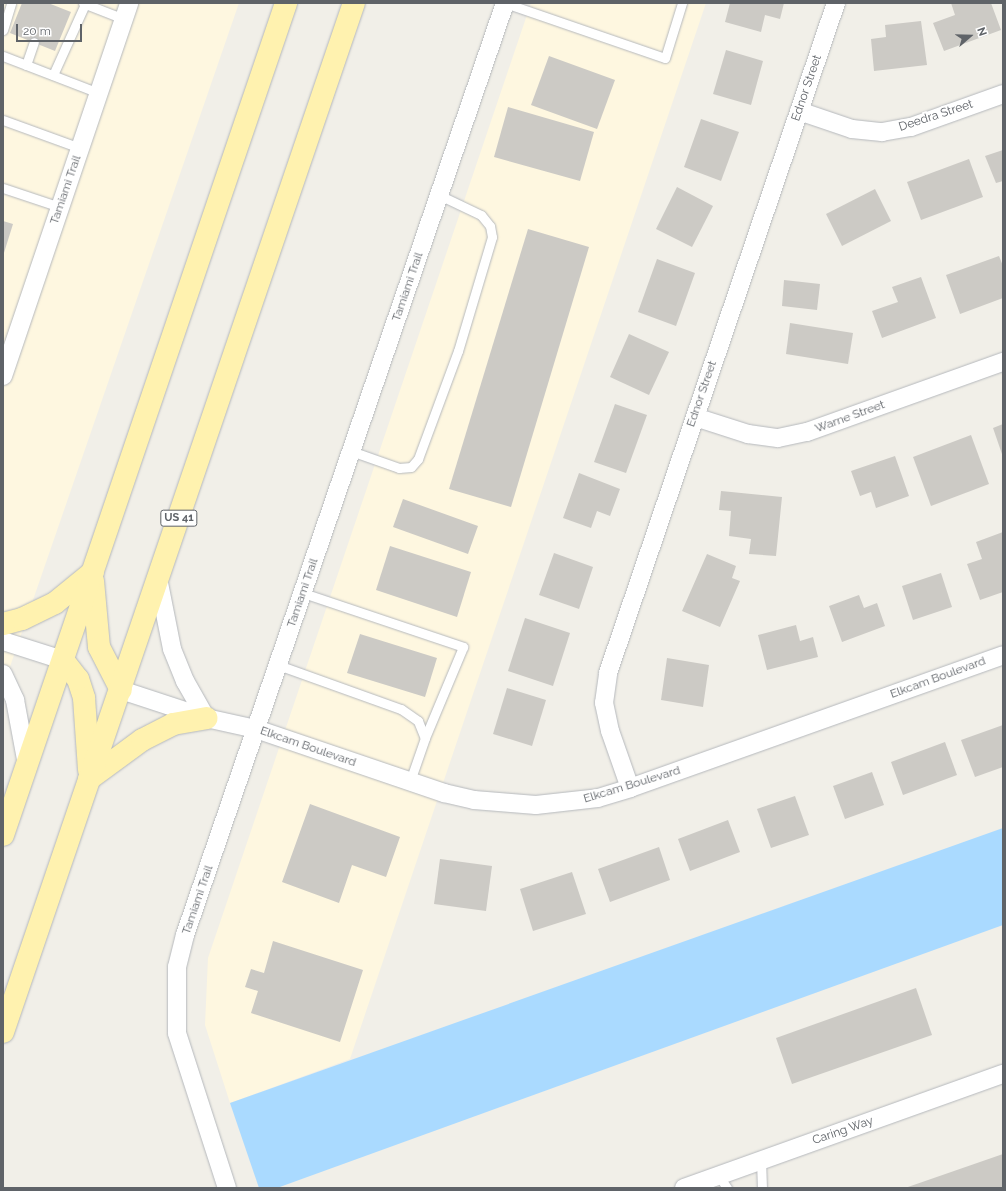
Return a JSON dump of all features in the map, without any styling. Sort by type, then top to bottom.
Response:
[{"type":"main road","points":[[3,835],[286,3]]},
{"type":"main road","name":"US 41","points":[[3,1032],[89,779],[121,690],[354,3]]},
{"type":"main road","points":[[3,624],[22,620],[55,603],[93,572]]},
{"type":"main road","points":[[93,572],[99,647],[108,670],[121,690]]},
{"type":"main road","points":[[63,660],[78,679],[84,698],[89,779]]},
{"type":"main road","points":[[89,779],[142,740],[173,724],[206,718]]},
{"type":"street","name":"Tamiami Trail","points":[[227,1188],[185,1066],[174,1000],[185,935],[505,3]]},
{"type":"street","name":"Ednor Street","points":[[630,788],[610,731],[604,702],[608,673],[836,3]]},
{"type":"street","name":"Tamiami Trail","points":[[3,376],[126,11]]},
{"type":"street","name":"Deedra Street","points":[[799,111],[852,129],[882,132],[911,126],[1003,94]]},
{"type":"street","name":"Warne Street","points":[[695,417],[748,434],[778,438],[807,432],[1003,362]]},
{"type":"street","points":[[158,578],[172,649],[184,680],[206,718]]},
{"type":"street","points":[[3,642],[63,660]]},
{"type":"street","name":"Elkcam Boulevard","points":[[121,690],[206,718],[256,729],[410,781],[474,800],[528,805],[567,803],[630,788],[1003,655]]},
{"type":"street","points":[[3,674],[15,700],[27,765]]},
{"type":"street","name":"Caring Way","points":[[684,1188],[722,1182],[761,1160],[1003,1074]]},
{"type":"lane","points":[[3,30],[11,3]]},
{"type":"lane","points":[[54,75],[84,3],[126,11]]},
{"type":"lane","points":[[505,3],[665,58],[682,3]]},
{"type":"lane","points":[[26,65],[34,42]]},
{"type":"lane","points":[[3,56],[99,93]]},
{"type":"lane","points":[[3,120],[80,148]]},
{"type":"lane","points":[[3,188],[60,207]]},
{"type":"lane","points":[[351,452],[399,468],[411,467],[418,459],[458,351],[492,237],[490,226],[481,215],[440,195]]},
{"type":"lane","points":[[303,593],[463,647],[425,738],[410,781]]},
{"type":"lane","points":[[278,665],[401,709],[418,721],[425,738]]},
{"type":"lane","points":[[761,1160],[762,1188]]},
{"type":"shaded area","points":[[3,3],[239,3],[3,687]]},
{"type":"shaded area","points":[[531,3],[706,3],[350,1059],[230,1103],[205,1025],[208,958]]},
{"type":"water","points":[[1003,828],[1003,925],[277,1188],[259,1188],[230,1103]]},
{"type":"building","points":[[22,3],[48,3],[71,12],[55,51],[10,33]]},
{"type":"building","points":[[730,3],[784,3],[780,19],[765,15],[761,32],[725,22]]},
{"type":"building","points":[[951,3],[991,3],[1001,30],[944,51],[933,23],[955,15]]},
{"type":"building","points":[[921,21],[927,65],[874,71],[871,39],[886,37],[885,25]]},
{"type":"building","points":[[726,50],[763,61],[751,105],[713,94]]},
{"type":"building","points":[[549,56],[615,80],[597,129],[531,105]]},
{"type":"building","points":[[508,107],[594,132],[580,181],[494,157]]},
{"type":"building","points":[[701,119],[739,132],[721,181],[684,167]]},
{"type":"building","points":[[1003,150],[1003,181],[996,183],[985,156]]},
{"type":"building","points":[[969,159],[983,197],[921,220],[907,182]]},
{"type":"building","points":[[677,187],[713,206],[692,247],[656,229]]},
{"type":"building","points":[[875,189],[891,221],[842,246],[826,214]]},
{"type":"building","points":[[3,221],[13,224],[3,256]]},
{"type":"building","points":[[528,229],[589,247],[511,507],[449,489]]},
{"type":"building","points":[[999,256],[1003,266],[1003,298],[960,314],[946,275]]},
{"type":"building","points":[[657,259],[695,273],[676,326],[638,312]]},
{"type":"building","points":[[921,277],[936,318],[882,338],[872,311],[898,302],[892,287]]},
{"type":"building","points":[[784,280],[820,284],[817,310],[782,306]]},
{"type":"building","points":[[790,323],[853,333],[848,364],[786,354]]},
{"type":"building","points":[[629,334],[669,352],[649,395],[610,377]]},
{"type":"building","points":[[615,404],[647,415],[626,473],[594,462]]},
{"type":"building","points":[[1003,424],[1003,457],[993,428]]},
{"type":"building","points":[[971,435],[989,484],[931,506],[913,457]]},
{"type":"building","points":[[895,456],[909,496],[876,508],[871,492],[860,496],[851,471]]},
{"type":"building","points":[[579,473],[620,489],[610,516],[597,511],[591,528],[563,518]]},
{"type":"building","points":[[721,491],[782,497],[776,556],[749,554],[751,539],[729,536],[731,511],[719,510]]},
{"type":"building","points":[[403,499],[478,526],[468,554],[393,527]]},
{"type":"building","points":[[1003,532],[1003,592],[980,600],[967,564],[982,559],[976,542]]},
{"type":"building","points":[[390,546],[471,572],[457,617],[376,590]]},
{"type":"building","points":[[554,553],[593,567],[579,609],[539,595]]},
{"type":"building","points":[[707,554],[736,566],[732,578],[740,581],[720,627],[682,611]]},
{"type":"building","points":[[941,573],[952,607],[913,620],[902,586]]},
{"type":"building","points":[[859,595],[864,608],[877,603],[885,626],[842,642],[829,606]]},
{"type":"building","points":[[525,618],[570,633],[553,686],[508,671]]},
{"type":"building","points":[[796,625],[800,641],[813,637],[818,657],[767,670],[758,635]]},
{"type":"building","points":[[360,634],[437,658],[425,697],[347,673]]},
{"type":"building","points":[[667,658],[709,665],[703,707],[661,700]]},
{"type":"building","points":[[507,688],[546,700],[532,746],[493,734]]},
{"type":"building","points":[[1003,725],[1003,767],[975,777],[961,740]]},
{"type":"building","points":[[945,742],[957,775],[903,795],[891,762]]},
{"type":"building","points":[[872,772],[884,805],[845,819],[833,786]]},
{"type":"building","points":[[795,796],[809,835],[771,848],[757,809]]},
{"type":"building","points":[[310,804],[400,837],[386,877],[352,865],[339,903],[282,882]]},
{"type":"building","points":[[728,820],[740,852],[690,871],[678,839]]},
{"type":"building","points":[[659,847],[670,880],[610,902],[598,869]]},
{"type":"building","points":[[440,859],[492,866],[486,911],[434,904]]},
{"type":"building","points":[[572,872],[586,914],[533,931],[520,889]]},
{"type":"building","points":[[273,941],[363,970],[340,1042],[251,1013],[258,991],[245,987],[251,969],[264,973]]},
{"type":"building","points":[[916,988],[932,1035],[792,1084],[776,1038]]},
{"type":"building","points":[[1003,1154],[1003,1188],[905,1188]]}]
